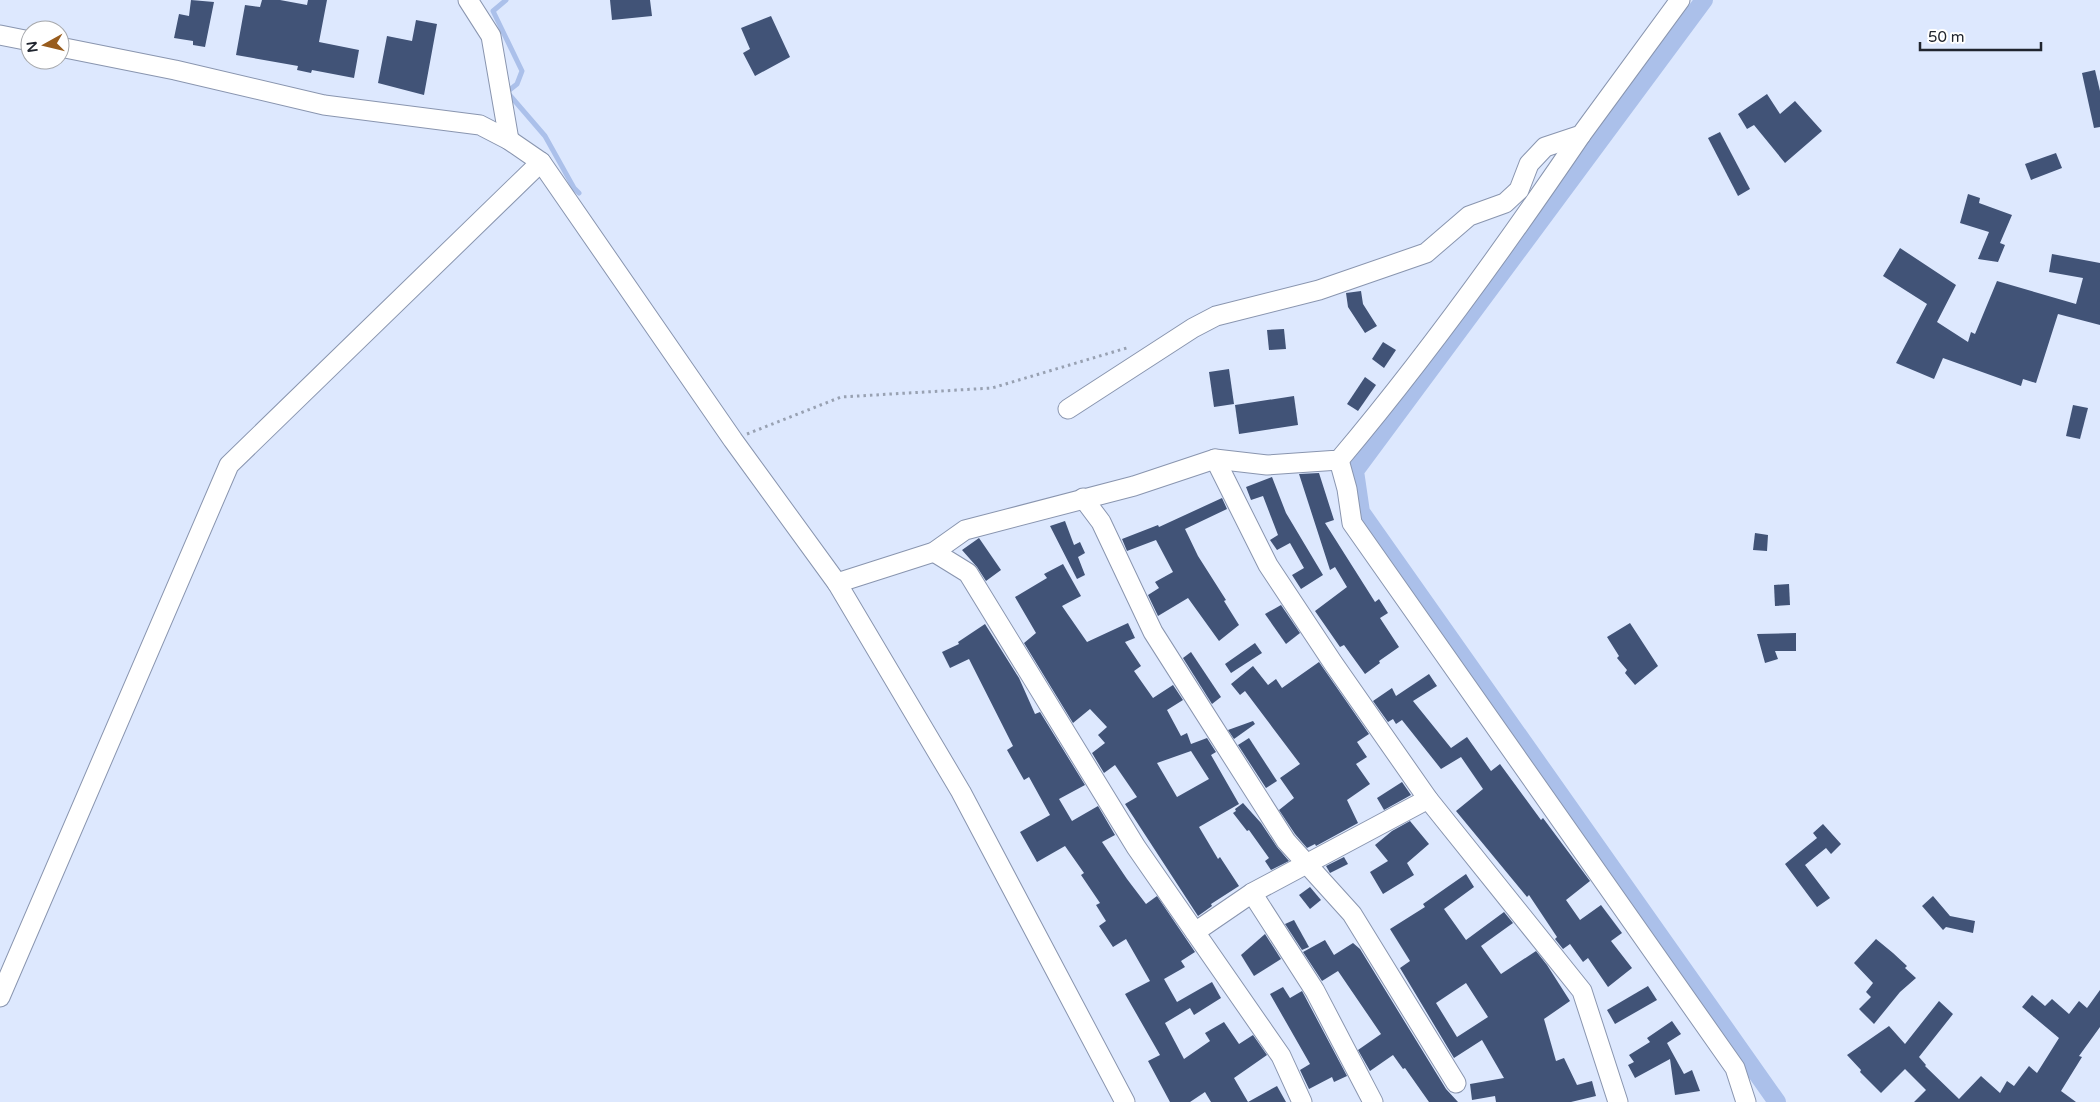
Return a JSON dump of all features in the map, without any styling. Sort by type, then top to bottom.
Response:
[{"type":"street","points":[[468,0],[491,36],[509,140]]},
{"type":"street","points":[[837,583],[934,552],[965,530],[1134,486],[1215,459],[1267,465],[1339,460],[1401,386],[1539,197],[1580,135],[1680,0]]},
{"type":"street","points":[[0,35],[20,39]]},
{"type":"street","points":[[70,49],[175,70],[324,105],[480,124],[509,140],[541,162],[733,440],[837,583],[961,792],[1125,1102]]},
{"type":"street","points":[[1068,409],[1193,328],[1216,316],[1319,290],[1426,253],[1469,216],[1505,203],[1518,190],[1529,164],[1545,147],[1580,135]]},
{"type":"street","points":[[0,997],[229,465],[541,162]]},
{"type":"street","points":[[1215,459],[1268,565],[1428,798],[1582,990],[1618,1102]]},
{"type":"street","points":[[1339,460],[1348,489],[1352,523],[1735,1068],[1746,1102]]},
{"type":"street","points":[[1082,498],[1100,522],[1154,632],[1286,841],[1352,914],[1456,1083]]},
{"type":"street","points":[[934,552],[968,573],[1136,847],[1281,1056],[1302,1102]]},
{"type":"street","points":[[1195,932],[1252,893],[1306,862],[1428,798]]},
{"type":"street","points":[[1252,893],[1315,991],[1373,1102]]},
{"type":"path","points":[[733,440],[841,397],[992,388],[1136,346]]},
{"type":"building","points":[[191,0],[214,2],[205,47],[193,45],[193,41],[174,38],[179,14],[189,16]]},
{"type":"building","points":[[262,0],[280,0],[307,5],[308,0],[327,0],[319,42],[359,50],[354,78],[312,70],[311,73],[297,70],[298,66],[236,55],[245,5],[260,7]]},
{"type":"building","points":[[610,0],[650,0],[652,16],[612,20]]},
{"type":"building","points":[[771,16],[790,57],[755,76],[743,53],[750,49],[741,28]]},
{"type":"building","points":[[416,20],[437,24],[424,95],[378,83],[387,36],[412,41]]},
{"type":"building","points":[[2095,70],[2100,91],[2100,127],[2094,128],[2082,73]]},
{"type":"building","points":[[1767,94],[1780,114],[1795,101],[1822,131],[1785,163],[1754,125],[1747,129],[1738,114]]},
{"type":"building","points":[[1720,132],[1750,189],[1738,196],[1708,138]]},
{"type":"building","points":[[2056,153],[2062,168],[2031,180],[2025,164]]},
{"type":"building","points":[[1968,194],[1980,198],[1979,203],[2012,215],[2000,243],[2005,245],[1998,262],[1978,259],[1989,232],[1960,223]]},
{"type":"building","points":[[1900,248],[1956,285],[1937,322],[1968,342],[1971,332],[1975,334],[1997,281],[2076,304],[2083,278],[2049,272],[2052,254],[2100,263],[2100,325],[2058,314],[2036,383],[2023,379],[2021,386],[1943,358],[1934,379],[1896,363],[1927,304],[1883,276]]},
{"type":"building","points":[[1361,291],[1363,304],[1377,326],[1365,333],[1348,307],[1346,293]]},
{"type":"building","points":[[1284,329],[1286,349],[1269,350],[1267,330]]},
{"type":"building","points":[[1383,342],[1396,350],[1384,368],[1372,359]]},
{"type":"building","points":[[1229,369],[1234,404],[1214,407],[1209,372]]},
{"type":"building","points":[[1365,377],[1376,385],[1358,411],[1347,404]]},
{"type":"building","points":[[1294,396],[1298,425],[1239,434],[1235,405]]},
{"type":"building","points":[[2073,405],[2088,408],[2080,439],[2066,436]]},
{"type":"building","points":[[1319,473],[1334,520],[1325,523],[1375,602],[1379,599],[1388,613],[1380,618],[1399,647],[1365,674],[1344,645],[1340,647],[1315,611],[1347,587],[1335,567],[1330,570],[1299,474]]},
{"type":"building","points":[[1272,477],[1286,513],[1323,575],[1301,589],[1292,575],[1304,568],[1290,543],[1277,550],[1270,540],[1278,535],[1263,496],[1251,500],[1246,487]]},
{"type":"building","points":[[1222,498],[1227,509],[1185,529],[1198,556],[1226,600],[1224,601],[1239,625],[1219,641],[1188,598],[1158,616],[1148,595],[1159,588],[1155,582],[1173,572],[1156,540],[1127,551],[1122,539],[1158,525],[1159,527]]},
{"type":"building","points":[[1065,521],[1074,545],[1080,542],[1085,553],[1078,557],[1085,575],[1077,579],[1050,526]]},
{"type":"building","points":[[1755,533],[1768,535],[1767,551],[1753,550]]},
{"type":"building","points":[[979,538],[1001,570],[986,581],[962,550]]},
{"type":"building","points":[[1063,564],[1081,596],[1062,606],[1087,642],[1128,623],[1135,638],[1125,642],[1141,666],[1134,671],[1153,698],[1173,685],[1183,700],[1167,710],[1181,736],[1187,733],[1191,744],[1207,738],[1216,752],[1211,755],[1239,804],[1199,827],[1218,859],[1220,857],[1239,886],[1211,904],[1212,906],[1198,916],[1125,804],[1137,797],[1115,765],[1104,773],[1092,753],[1105,743],[1098,735],[1107,727],[1090,709],[1073,723],[1024,643],[1036,633],[1015,597],[1047,578],[1044,574]],"holes":[[[1191,751],[1209,779],[1177,797],[1157,763]]]},
{"type":"building","points":[[1789,584],[1790,605],[1775,606],[1774,585]]},
{"type":"building","points":[[1281,605],[1300,633],[1286,644],[1265,614]]},
{"type":"building","points":[[1630,623],[1658,666],[1635,685],[1625,673],[1627,670],[1617,658],[1619,656],[1607,637]]},
{"type":"building","points":[[985,624],[1019,678],[1035,714],[1040,712],[1085,785],[1059,799],[1072,821],[1098,806],[1115,835],[1102,842],[1146,904],[1157,896],[1195,952],[1181,961],[1185,967],[1164,979],[1177,1002],[1212,982],[1221,998],[1194,1015],[1190,1008],[1165,1023],[1184,1059],[1210,1041],[1205,1033],[1224,1022],[1239,1044],[1253,1035],[1267,1055],[1234,1078],[1248,1102],[1211,1102],[1205,1092],[1190,1102],[1170,1102],[1148,1061],[1160,1055],[1125,994],[1150,981],[1126,939],[1113,947],[1099,926],[1106,921],[1096,905],[1100,903],[1081,875],[1084,873],[1065,846],[1037,862],[1020,832],[1050,815],[1029,777],[1024,780],[1007,750],[1013,746],[969,659],[950,668],[942,652],[959,644],[958,642]]},
{"type":"building","points":[[1796,633],[1796,651],[1775,651],[1778,659],[1765,663],[1757,634]]},
{"type":"building","points":[[1255,643],[1262,653],[1231,673],[1225,664]]},
{"type":"building","points":[[1191,652],[1221,697],[1212,704],[1183,658]]},
{"type":"building","points":[[1319,662],[1369,734],[1357,742],[1367,757],[1356,764],[1370,784],[1347,800],[1358,823],[1316,846],[1315,844],[1307,848],[1279,810],[1294,798],[1280,778],[1300,764],[1245,691],[1240,695],[1231,684],[1253,666],[1268,685],[1276,679],[1282,688]]},
{"type":"building","points":[[1429,674],[1437,686],[1413,701],[1451,748],[1467,737],[1491,771],[1500,764],[1541,820],[1543,818],[1590,881],[1566,900],[1580,920],[1601,905],[1622,933],[1611,941],[1632,968],[1608,987],[1588,958],[1583,962],[1570,944],[1563,949],[1529,895],[1527,897],[1456,811],[1483,789],[1461,757],[1441,769],[1402,720],[1396,724],[1393,719],[1388,722],[1373,701],[1392,688],[1396,696]]},
{"type":"building","points":[[1253,721],[1255,724],[1234,739],[1228,730]]},
{"type":"building","points":[[1249,738],[1277,781],[1266,788],[1238,745]]},
{"type":"building","points":[[1402,782],[1411,795],[1384,810],[1377,798]]},
{"type":"building","points":[[1243,803],[1261,823],[1289,861],[1271,870],[1265,861],[1269,858],[1249,830],[1247,831],[1233,813]]},
{"type":"building","points":[[1410,821],[1429,844],[1407,863],[1414,875],[1383,894],[1370,872],[1388,861],[1375,845],[1392,831]]},
{"type":"building","points":[[1823,824],[1841,844],[1831,854],[1826,848],[1805,865],[1830,898],[1817,907],[1785,864],[1817,838],[1813,833]]},
{"type":"building","points":[[1344,857],[1348,864],[1330,873],[1326,866]]},
{"type":"building","points":[[1466,874],[1474,887],[1444,909],[1466,940],[1504,912],[1513,923],[1481,946],[1501,974],[1536,951],[1547,965],[1570,1001],[1544,1019],[1556,1061],[1564,1058],[1577,1085],[1592,1081],[1596,1096],[1571,1102],[1496,1102],[1495,1096],[1472,1100],[1470,1084],[1504,1078],[1482,1040],[1454,1058],[1400,968],[1410,961],[1390,929],[1425,907],[1423,904]],"holes":[[[1466,983],[1488,1017],[1457,1037],[1436,1003]]]},
{"type":"building","points":[[1310,887],[1321,900],[1310,909],[1299,895]]},
{"type":"building","points":[[1933,896],[1950,916],[1975,921],[1973,933],[1946,927],[1943,930],[1922,906]]},
{"type":"building","points":[[1294,920],[1309,947],[1302,950],[1285,924]]},
{"type":"building","points":[[1265,934],[1281,959],[1254,976],[1241,955]]},
{"type":"building","points":[[1876,939],[1907,966],[1905,968],[1916,978],[1900,992],[1874,1024],[1859,1009],[1871,997],[1866,992],[1873,983],[1854,963]]},
{"type":"building","points":[[1325,940],[1334,955],[1353,943],[1360,949],[1446,1089],[1458,1102],[1429,1102],[1405,1068],[1403,1069],[1393,1055],[1370,1071],[1358,1050],[1381,1034],[1338,971],[1322,981],[1303,952]]},
{"type":"building","points":[[1648,986],[1657,1000],[1615,1024],[1607,1010]]},
{"type":"building","points":[[1283,987],[1290,998],[1302,991],[1347,1076],[1334,1082],[1332,1077],[1309,1089],[1300,1070],[1310,1064],[1270,994]]},
{"type":"building","points":[[2100,990],[2100,1027],[2079,1056],[2082,1057],[2061,1091],[2076,1102],[1914,1102],[1926,1090],[1905,1069],[1881,1093],[1860,1072],[1861,1070],[1847,1055],[1889,1026],[1905,1044],[1939,1001],[1953,1014],[1919,1057],[1925,1066],[1959,1099],[1981,1076],[2000,1093],[2007,1081],[2014,1086],[2029,1066],[2037,1073],[2059,1038],[2022,1007],[2032,995],[2045,1006],[2052,999],[2069,1014],[2079,1001],[2087,1008]]},
{"type":"building","points":[[1672,1021],[1681,1034],[1667,1043],[1684,1074],[1692,1070],[1700,1091],[1675,1095],[1670,1059],[1635,1078],[1628,1065],[1634,1062],[1629,1055],[1650,1042],[1647,1038]]},
{"type":"building","points":[[1277,1086],[1286,1102],[1248,1102]]},
{"type":"waterway","points":[[506,0],[493,11],[522,71],[517,84],[507,92],[545,136],[574,188],[579,193]]},
{"type":"waterway","points":[[1704,0],[1355,471],[1361,512],[1777,1102]]}]
